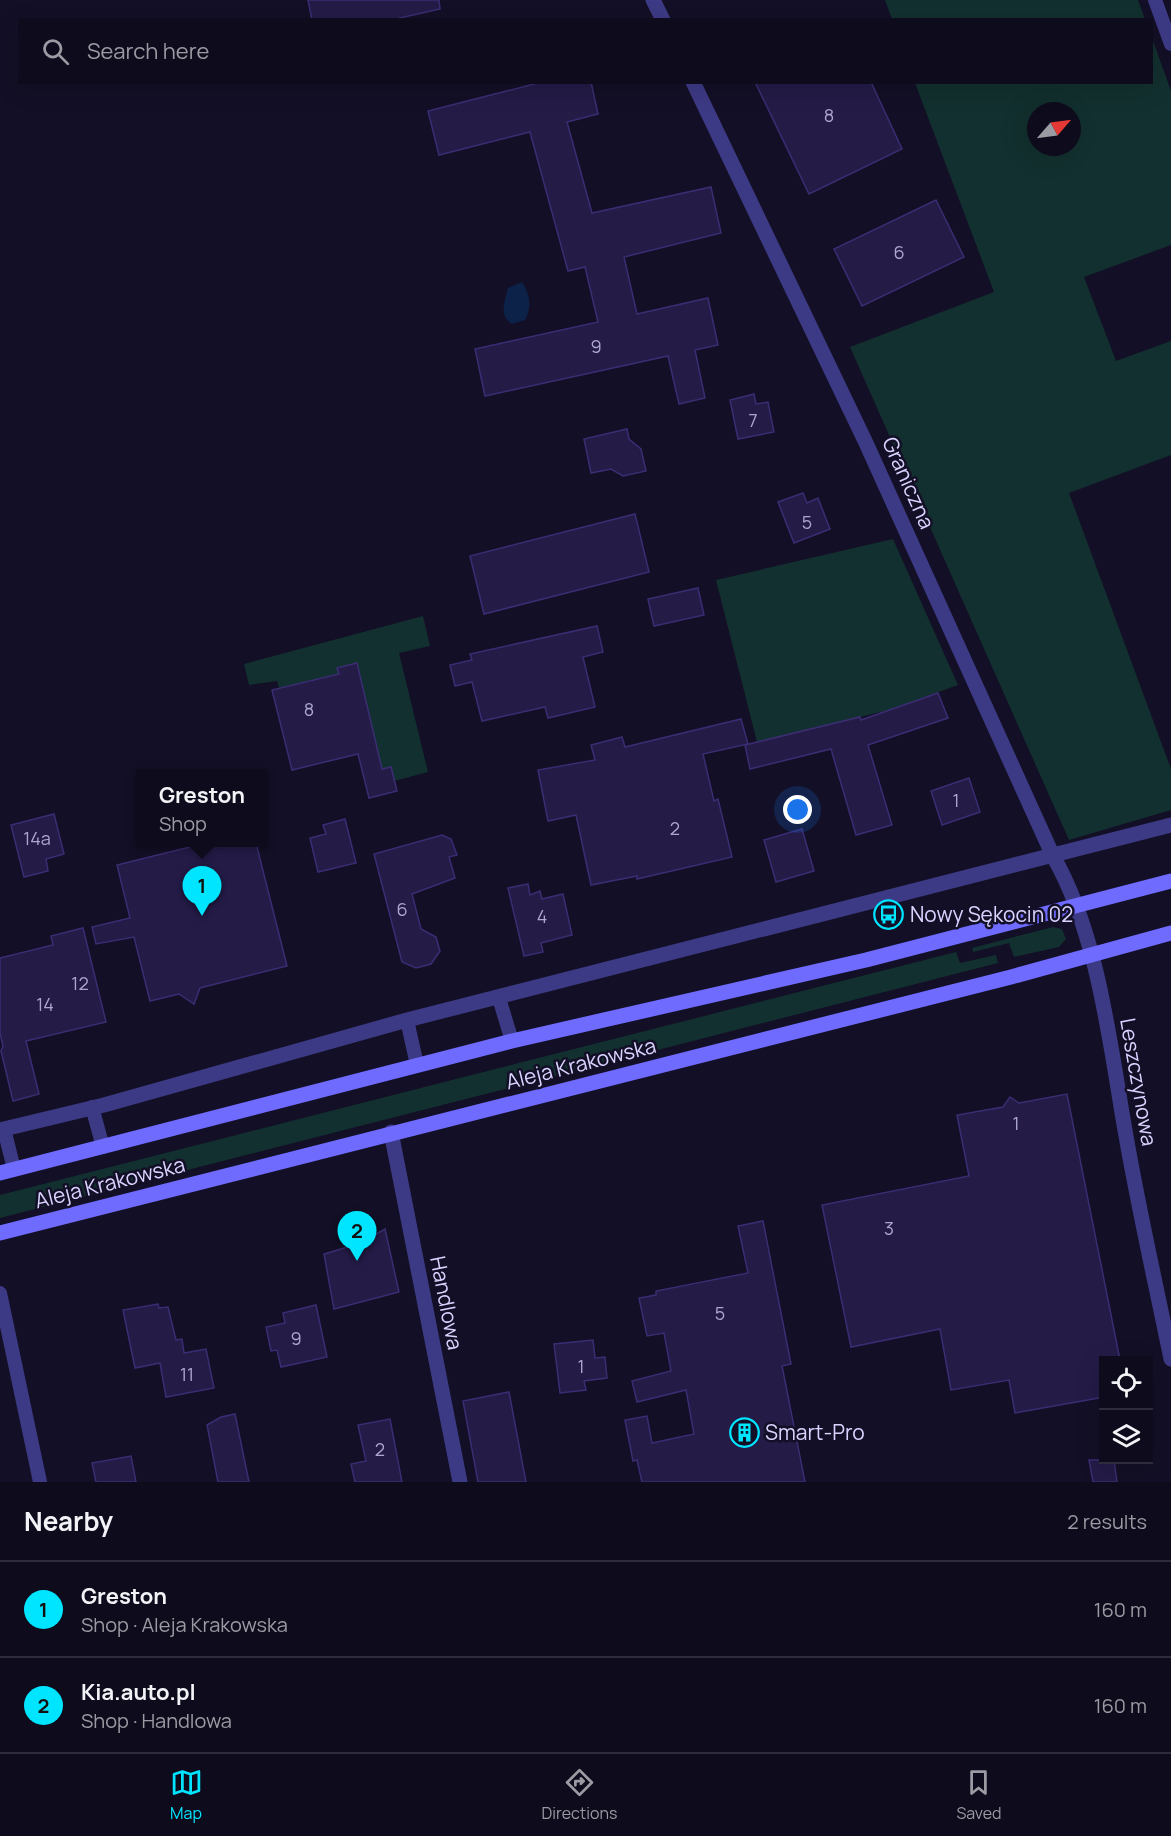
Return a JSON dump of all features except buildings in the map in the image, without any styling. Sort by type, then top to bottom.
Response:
[{"type":"main road","name":"Aleja Krakowska","points":[[7,1171],[512,1041],[866,960],[1171,880]]},
{"type":"main road","name":"Aleja Krakowska","points":[[0,1233],[1171,933]]},
{"type":"street","points":[[653,0],[662,18]]},
{"type":"street","name":"Graniczna","points":[[694,84],[866,443],[1077,905]]},
{"type":"street","points":[[2,1130],[407,1020],[1171,825]]},
{"type":"street","name":"Leszczynowa","points":[[1077,905],[1114,1061],[1125,1135],[1171,1359]]},
{"type":"street","name":"Handlowa","points":[[391,1132],[460,1482]]},
{"type":"lane","points":[[1155,0],[1171,44]]},
{"type":"lane","points":[[499,998],[512,1041]]},
{"type":"lane","points":[[407,1020],[417,1065]]},
{"type":"lane","points":[[92,1107],[103,1147]]},
{"type":"lane","points":[[2,1130],[7,1171]]},
{"type":"lane","points":[[0,1293],[40,1482]]},
{"type":"green space","points":[[885,0],[1138,0],[1145,18],[892,18]]},
{"type":"green space","points":[[1153,41],[1171,91],[1171,245],[1084,277],[1116,361],[1171,341],[1171,455],[1069,493],[1171,769],[1171,810],[1069,840],[850,347],[994,292],[915,84],[1153,84]]},
{"type":"green space","points":[[893,539],[958,685],[889,710],[757,742],[716,580]]},
{"type":"green space","points":[[423,616],[430,646],[399,653],[428,772],[394,781],[391,767],[382,769],[357,663],[338,668],[339,674],[279,688],[277,681],[249,685],[244,664]]},
{"type":"green space","points":[[1053,927],[1062,929],[1066,939],[1059,947],[1014,957],[1009,943],[973,952],[972,948]]},
{"type":"green space","points":[[956,952],[960,963],[996,955],[998,963],[0,1218],[0,1195]]},
{"type":"water","points":[[522,282],[527,291],[529,310],[525,320],[512,324],[505,316],[505,298],[508,288]]},
{"type":"place","name":"Nowy Sękocin 02","points":[[889,915]]},
{"type":"place","name":"Greston","points":[[202,916]]},
{"type":"place","name":"Kia.auto.pl","points":[[357,1261]]},
{"type":"place","name":"Smart-Pro","points":[[744,1433]]}]
